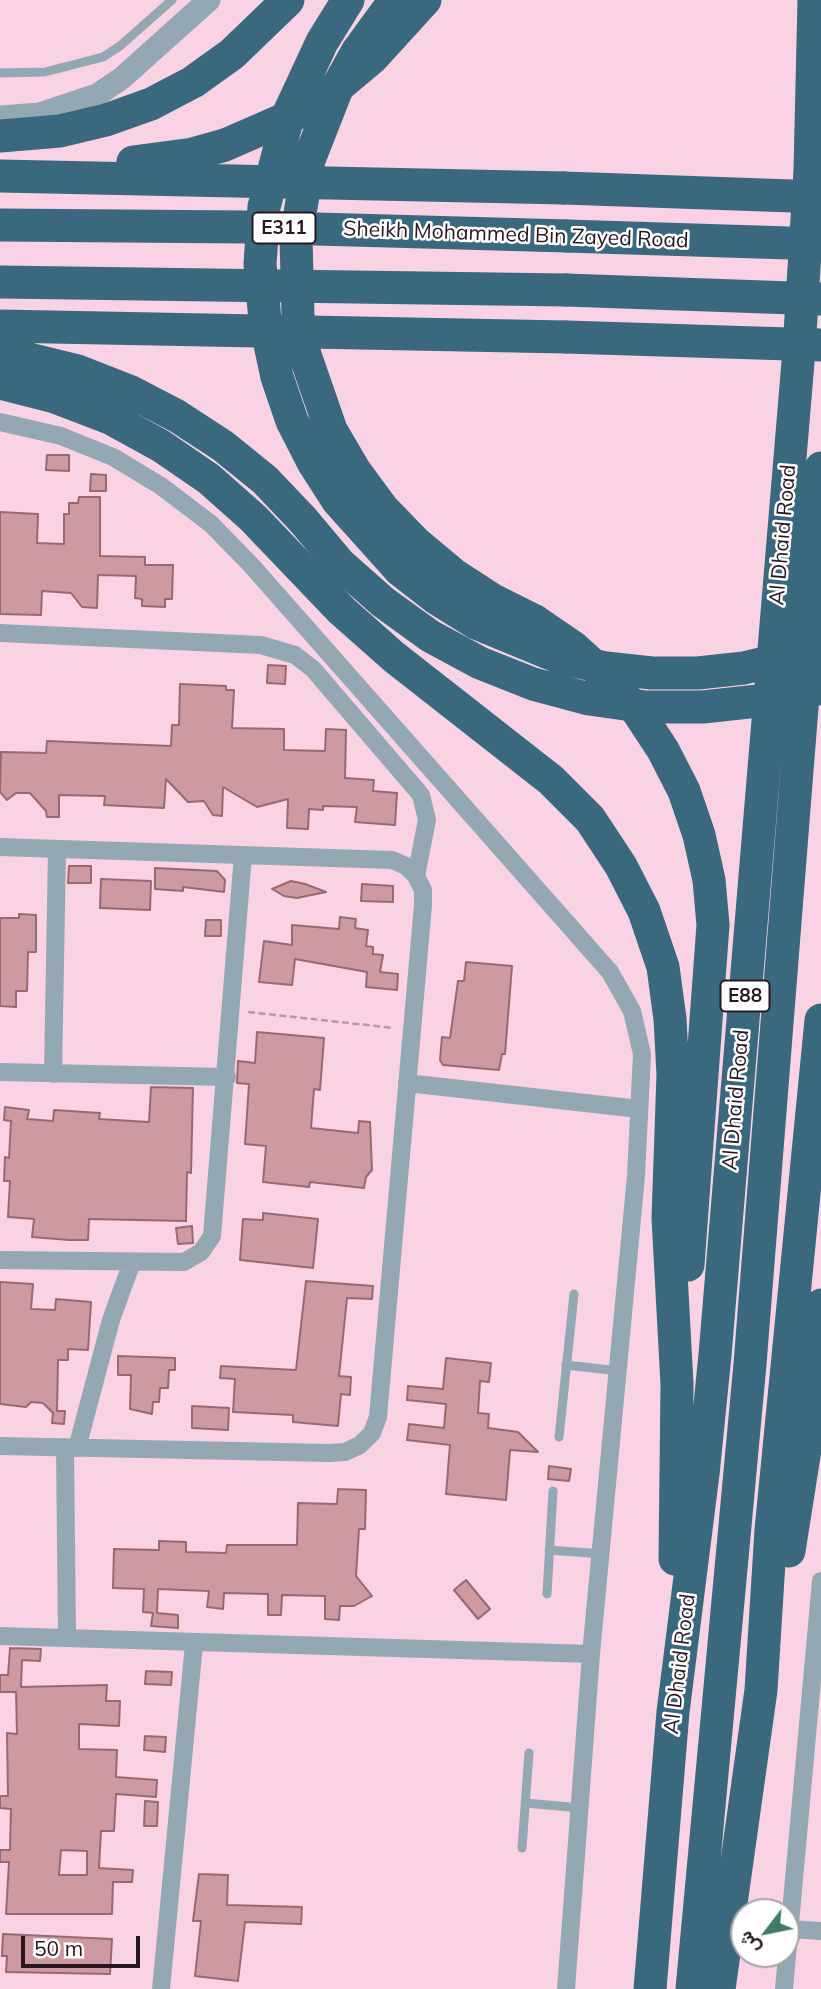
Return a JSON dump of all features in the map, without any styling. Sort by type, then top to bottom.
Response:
[{"type":"highway","points":[[0,136],[60,131],[106,120],[151,104],[193,82],[232,54],[288,0]]},
{"type":"highway","points":[[348,0],[322,42],[289,113],[264,207],[260,264],[265,321],[277,377],[297,431],[338,501],[400,570],[436,598],[486,628],[561,658],[606,668],[652,673],[698,673],[744,668],[821,649]]},
{"type":"highway","name":"Al Dhaid Road","points":[[650,1989],[673,1712],[696,1540],[714,1368],[799,350],[810,170],[814,0]]},
{"type":"highway","points":[[409,7],[357,52],[338,86],[309,160],[296,237],[296,290],[305,355],[331,430],[355,471],[383,509],[416,543],[453,574],[493,600],[535,621],[573,647],[607,678],[638,712],[663,750],[688,802],[709,880],[713,925],[712,971],[677,1384]]},
{"type":"highway","points":[[0,164],[159,160],[225,145],[296,114],[337,88],[373,57],[409,7]]},
{"type":"highway","points":[[0,176],[564,188],[821,197]]},
{"type":"highway","name":"Sheikh Mohammed Bin Zayed Road","points":[[0,225],[245,227],[821,244]]},
{"type":"highway","points":[[0,282],[566,290],[821,299]]},
{"type":"highway","points":[[0,326],[821,345]]},
{"type":"highway","points":[[0,352],[78,371],[129,391],[177,416],[255,472],[303,520],[340,564],[383,602],[450,647],[480,663],[533,684],[589,699],[623,704],[703,707],[767,700],[821,688]]},
{"type":"highway","points":[[0,383],[55,397],[110,418],[162,446],[209,479],[253,518],[342,611],[394,657],[551,780],[590,819],[621,866],[645,911],[663,967],[670,1019],[673,1074],[668,1218],[677,1384],[673,1712]]},
{"type":"highway","name":"Al Dhaid Road","points":[[692,1989],[751,1350],[821,468]]},
{"type":"highway","points":[[761,1690],[771,1530],[821,1020]]},
{"type":"highway","points":[[719,1989],[761,1690],[793,1526],[821,1305]]},
{"type":"street","points":[[0,117],[40,114],[97,94],[122,78],[209,0]]},
{"type":"street","points":[[0,422],[61,436],[113,457],[161,485],[211,524],[251,565],[610,972],[632,1011],[638,1032],[642,1076],[619,1371],[591,1654],[566,1989]]},
{"type":"street","points":[[0,633],[261,645],[295,655],[313,669],[421,795],[427,820],[416,876]]},
{"type":"street","points":[[0,847],[392,860],[406,866],[416,876],[422,890],[423,905],[378,1417],[372,1433],[360,1445],[345,1452],[328,1453],[0,1446]]},
{"type":"street","points":[[53,1074],[57,849]]},
{"type":"street","points":[[0,1260],[184,1262],[201,1252],[212,1236],[243,855]]},
{"type":"street","points":[[0,1072],[227,1077]]},
{"type":"street","points":[[407,1083],[639,1110]]},
{"type":"street","points":[[67,1636],[71,1448],[132,1262]]},
{"type":"street","points":[[793,1898],[814,1739],[821,1581]]},
{"type":"street","points":[[0,1636],[591,1654]]},
{"type":"street","points":[[160,1989],[194,1644]]},
{"type":"street","points":[[800,1929],[821,1931]]},
{"type":"street","points":[[784,1989],[786,1968]]},
{"type":"lane","points":[[0,73],[45,72],[103,57],[128,40],[173,0]]},
{"type":"lane","points":[[559,1437],[574,1294]]},
{"type":"lane","points":[[566,1365],[619,1371]]},
{"type":"lane","points":[[547,1594],[553,1490]]},
{"type":"lane","points":[[549,1550],[602,1555]]},
{"type":"lane","points":[[522,1848],[528,1753]]},
{"type":"lane","points":[[525,1803],[581,1808]]},
{"type":"path","points":[[232,1010],[411,1030]]},
{"type":"building","points":[[47,455],[69,455],[69,471],[46,470]]},
{"type":"building","points":[[91,474],[106,475],[106,491],[90,491]]},
{"type":"building","points":[[79,497],[100,497],[100,556],[145,557],[145,565],[173,565],[172,599],[165,599],[165,607],[142,606],[142,599],[135,598],[136,576],[98,575],[97,608],[82,607],[71,593],[42,591],[41,615],[0,614],[0,512],[38,514],[37,543],[64,544],[64,514],[69,514],[69,503],[78,503]]},
{"type":"building","points":[[268,665],[286,666],[285,684],[267,683]]},
{"type":"building","points":[[180,684],[226,686],[226,690],[234,690],[232,728],[284,729],[284,750],[325,751],[326,729],[346,730],[345,778],[374,780],[373,791],[397,793],[395,825],[355,822],[357,807],[323,806],[323,810],[309,809],[308,829],[287,828],[288,799],[257,807],[223,787],[222,816],[213,815],[204,801],[188,802],[166,779],[164,808],[104,805],[105,796],[59,795],[59,817],[47,817],[46,811],[30,793],[16,793],[7,800],[0,792],[1,752],[46,753],[47,741],[171,746],[172,725],[179,725]]},
{"type":"building","points":[[69,866],[91,866],[91,883],[68,883]]},
{"type":"building","points":[[155,868],[217,871],[225,880],[224,892],[183,887],[183,891],[155,889]]},
{"type":"building","points":[[101,879],[151,881],[150,910],[100,908]]},
{"type":"building","points":[[291,881],[326,892],[297,898],[284,896],[272,889]]},
{"type":"building","points":[[362,884],[393,886],[393,902],[361,901]]},
{"type":"building","points":[[19,914],[36,915],[36,952],[28,952],[27,991],[16,991],[16,1007],[0,1006],[0,918],[19,918]]},
{"type":"building","points":[[340,917],[356,919],[355,928],[368,930],[366,946],[373,947],[373,954],[383,955],[380,972],[398,974],[397,990],[366,987],[367,972],[295,959],[292,985],[259,982],[264,941],[292,945],[292,925],[339,929]]},
{"type":"building","points":[[206,920],[221,920],[221,936],[205,936]]},
{"type":"building","points":[[466,962],[512,966],[505,1054],[502,1054],[499,1070],[443,1065],[440,1060],[442,1037],[450,1038],[458,981],[464,981]]},
{"type":"building","points":[[257,1032],[324,1038],[320,1090],[314,1089],[311,1128],[358,1133],[359,1121],[370,1122],[372,1170],[366,1177],[364,1188],[310,1182],[309,1187],[263,1182],[266,1146],[245,1144],[249,1084],[237,1083],[238,1061],[255,1063]]},
{"type":"building","points":[[151,1087],[193,1088],[191,1173],[187,1172],[186,1221],[89,1219],[88,1240],[69,1240],[32,1237],[34,1219],[8,1217],[10,1181],[4,1181],[5,1157],[9,1158],[11,1121],[4,1120],[5,1107],[29,1110],[27,1119],[53,1121],[54,1110],[100,1113],[99,1119],[149,1122]]},
{"type":"building","points":[[263,1213],[318,1219],[313,1268],[240,1260],[243,1219],[263,1220]]},
{"type":"building","points":[[192,1226],[193,1243],[178,1244],[176,1228]]},
{"type":"building","points":[[306,1281],[373,1286],[372,1299],[347,1298],[339,1376],[351,1377],[350,1395],[341,1394],[338,1426],[293,1422],[293,1415],[233,1412],[235,1379],[220,1378],[221,1366],[296,1370]]},
{"type":"building","points":[[0,1282],[33,1284],[31,1309],[55,1310],[56,1299],[91,1302],[88,1350],[68,1349],[68,1360],[58,1360],[57,1411],[65,1411],[64,1424],[52,1423],[53,1413],[43,1403],[31,1402],[26,1407],[0,1404]]},
{"type":"building","points":[[118,1356],[175,1358],[175,1370],[169,1370],[168,1388],[160,1388],[159,1402],[153,1402],[152,1414],[130,1409],[131,1375],[118,1375]]},
{"type":"building","points":[[446,1358],[491,1363],[489,1382],[480,1381],[478,1413],[489,1414],[488,1428],[518,1432],[538,1452],[510,1450],[506,1500],[446,1494],[450,1445],[407,1440],[409,1424],[444,1428],[446,1404],[407,1400],[408,1386],[443,1389]]},
{"type":"building","points":[[192,1406],[229,1408],[228,1430],[192,1428]]},
{"type":"building","points":[[549,1466],[571,1469],[569,1481],[548,1479]]},
{"type":"building","points":[[338,1489],[366,1490],[365,1529],[359,1529],[356,1576],[372,1596],[354,1606],[340,1606],[339,1620],[325,1619],[325,1596],[282,1595],[281,1615],[268,1615],[268,1594],[224,1593],[223,1609],[207,1607],[209,1591],[158,1589],[157,1613],[178,1615],[178,1628],[151,1626],[153,1613],[143,1612],[144,1589],[113,1588],[114,1549],[159,1550],[159,1541],[186,1542],[186,1552],[226,1553],[227,1545],[297,1545],[298,1503],[337,1504]]},
{"type":"building","points":[[466,1580],[490,1609],[478,1619],[454,1590]]},
{"type":"building","points":[[10,1648],[41,1649],[40,1661],[22,1660],[21,1687],[107,1685],[106,1701],[120,1701],[119,1726],[79,1724],[79,1749],[117,1750],[116,1777],[157,1780],[156,1797],[116,1794],[114,1831],[101,1831],[99,1868],[133,1870],[132,1882],[113,1882],[112,1914],[6,1914],[9,1862],[0,1862],[0,1850],[10,1850],[11,1809],[0,1808],[0,1796],[8,1796],[7,1733],[17,1734],[16,1692],[0,1692],[0,1675],[8,1675]],"holes":[[[61,1850],[87,1851],[87,1875],[59,1875]]]},
{"type":"building","points":[[146,1671],[172,1672],[171,1685],[145,1684]]},
{"type":"building","points":[[145,1736],[166,1737],[165,1752],[144,1750]]},
{"type":"building","points":[[145,1801],[158,1802],[157,1826],[144,1826]]},
{"type":"building","points":[[199,1874],[228,1875],[227,1905],[302,1907],[301,1924],[245,1922],[238,1981],[195,1976],[201,1921],[193,1921]]},
{"type":"building","points":[[3,1934],[112,1939],[110,1974],[6,1972],[7,1956],[2,1956]]}]
